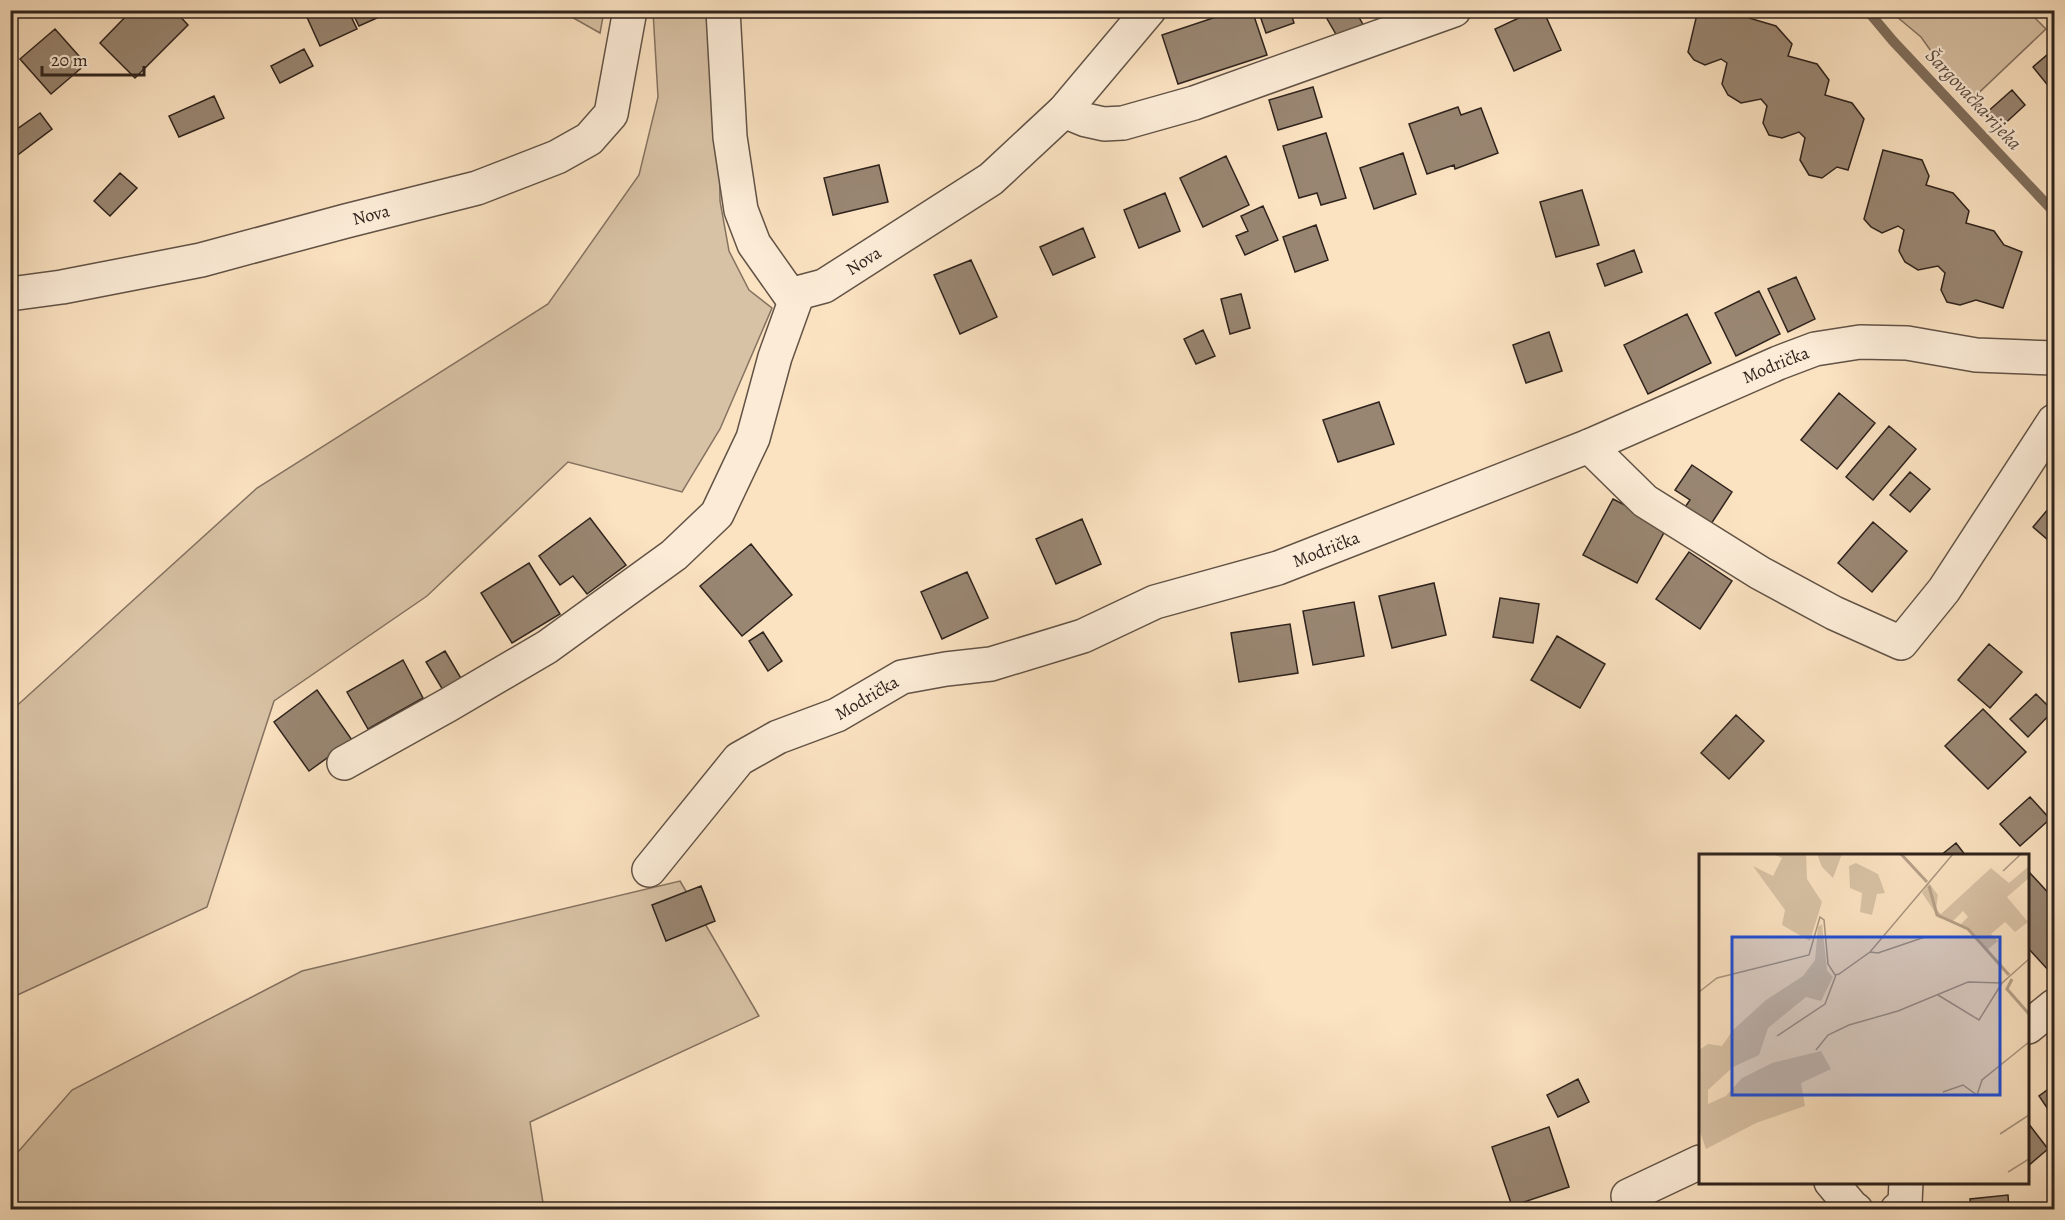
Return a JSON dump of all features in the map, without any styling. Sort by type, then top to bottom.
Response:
[{"type":"street","name":"Nova","points":[[10,294],[62,287],[201,260],[346,220],[477,188],[557,157],[589,139],[611,114],[630,10]]},
{"type":"street","points":[[723,10],[730,137],[741,210],[754,244],[790,295],[798,293]]},
{"type":"street","name":"Nova","points":[[798,293],[824,286],[991,179],[1064,111],[1149,10]]},
{"type":"street","points":[[1064,111],[1104,124],[1123,123],[1194,103],[1454,10]]},
{"type":"street","points":[[344,763],[547,647],[674,555],[717,514],[753,438],[775,357],[798,293]]},
{"type":"street","name":"Modrička","points":[[649,870],[739,759],[778,737],[837,715],[902,677],[992,664],[1083,636],[1155,602],[1278,568],[1589,446],[1815,349],[1860,342],[1907,343],[1976,355],[2055,358]]},
{"type":"street","points":[[1589,446],[1645,501],[1769,578],[1834,613],[1901,643],[1944,590],[2055,421]]},
{"type":"street","points":[[2029,1026],[2055,1006]]},
{"type":"street","points":[[1628,1196],[1699,1163]]},
{"type":"street","points":[[1833,1184],[1856,1209]]},
{"type":"street","points":[[1897,1209],[1905,1203],[1906,1184]]},
{"type":"shaded area","points":[[561,11],[604,11],[600,33]]},
{"type":"shaded area","points":[[653,11],[717,11],[720,201],[729,251],[749,290],[772,308],[720,429],[682,492],[568,462],[427,596],[274,701],[207,907],[11,998],[11,711],[257,488],[548,304],[639,175],[658,97]]},
{"type":"shaded area","points":[[1890,11],[2028,11],[2046,29],[1968,103],[1921,37]]},
{"type":"shaded area","points":[[680,881],[759,1016],[530,1122],[544,1209],[11,1210],[11,1160],[72,1090],[302,971]]},
{"type":"building","points":[[132,10],[174,10],[188,25],[135,78],[100,43]]},
{"type":"building","points":[[315,10],[348,10],[357,29],[320,46],[306,15]]},
{"type":"building","points":[[351,10],[376,10],[379,17],[359,26]]},
{"type":"building","points":[[1237,10],[1252,10],[1267,55],[1178,84],[1162,35]]},
{"type":"building","points":[[1258,10],[1290,10],[1294,23],[1266,33]]},
{"type":"building","points":[[1322,10],[1355,10],[1366,30],[1341,43]]},
{"type":"building","points":[[1536,10],[1543,10],[1561,50],[1514,71],[1495,29]]},
{"type":"building","points":[[1698,10],[1751,10],[1749,18],[1776,26],[1792,44],[1788,56],[1817,64],[1829,80],[1825,95],[1852,103],[1864,119],[1848,170],[1837,167],[1822,178],[1809,175],[1800,160],[1805,138],[1799,132],[1782,138],[1769,135],[1763,123],[1767,106],[1761,99],[1741,103],[1728,95],[1722,84],[1727,63],[1721,59],[1705,65],[1694,60],[1688,52]]},
{"type":"building","points":[[55,29],[86,64],[51,94],[20,59]]},
{"type":"building","points":[[304,49],[313,66],[280,83],[271,66]]},
{"type":"building","points":[[2054,49],[2054,93],[2033,67]]},
{"type":"building","points":[[1313,87],[1322,117],[1278,130],[1269,100]]},
{"type":"building","points":[[2012,90],[2025,105],[1999,129],[1985,114]]},
{"type":"building","points":[[214,96],[224,118],[179,137],[169,116]]},
{"type":"building","points":[[1458,107],[1461,115],[1481,108],[1498,153],[1455,169],[1454,165],[1427,174],[1409,124]]},
{"type":"building","points":[[40,113],[52,129],[11,160],[10,134]]},
{"type":"building","points":[[1326,133],[1346,198],[1321,205],[1317,193],[1299,198],[1283,146]]},
{"type":"building","points":[[1883,150],[1922,160],[1929,176],[1926,185],[1953,193],[1969,211],[1966,223],[1994,231],[2004,245],[2022,252],[2003,308],[1976,300],[1960,305],[1947,302],[1941,290],[1945,273],[1938,266],[1918,270],[1905,262],[1899,251],[1904,230],[1898,226],[1882,233],[1871,227],[1864,219]]},
{"type":"building","points":[[1403,153],[1416,194],[1374,209],[1360,168]]},
{"type":"building","points":[[1226,156],[1249,205],[1203,227],[1180,178]]},
{"type":"building","points":[[879,165],[888,202],[833,215],[824,178]]},
{"type":"building","points":[[120,173],[137,188],[110,216],[94,201]]},
{"type":"building","points":[[1582,190],[1599,245],[1556,257],[1540,202]]},
{"type":"building","points":[[1165,193],[1180,231],[1139,248],[1124,210]]},
{"type":"building","points":[[1263,206],[1278,240],[1245,255],[1236,236],[1248,231],[1241,216]]},
{"type":"building","points":[[1316,225],[1328,260],[1295,272],[1283,237]]},
{"type":"building","points":[[1083,228],[1095,257],[1053,275],[1040,247]]},
{"type":"building","points":[[1634,250],[1642,272],[1605,286],[1597,264]]},
{"type":"building","points":[[971,260],[997,317],[960,334],[934,275]]},
{"type":"building","points":[[1796,277],[1815,319],[1788,332],[1768,289]]},
{"type":"building","points":[[1759,291],[1780,334],[1736,356],[1715,313]]},
{"type":"building","points":[[1241,294],[1250,328],[1230,334],[1221,299]]},
{"type":"building","points":[[1687,314],[1711,363],[1648,394],[1624,345]]},
{"type":"building","points":[[1203,330],[1215,356],[1196,364],[1184,339]]},
{"type":"building","points":[[1549,332],[1562,371],[1526,383],[1513,345]]},
{"type":"building","points":[[1839,393],[1875,423],[1837,469],[1801,440]]},
{"type":"building","points":[[1379,402],[1394,444],[1338,462],[1323,420]]},
{"type":"building","points":[[1889,426],[1916,449],[1873,500],[1846,477]]},
{"type":"building","points":[[1692,465],[1732,492],[1709,527],[1683,510],[1690,500],[1675,490]]},
{"type":"building","points":[[1910,472],[1930,489],[1910,512],[1890,495]]},
{"type":"building","points":[[1613,499],[1667,527],[1637,583],[1583,555]]},
{"type":"building","points":[[2054,502],[2054,545],[2033,527]]},
{"type":"building","points":[[590,518],[626,565],[587,594],[573,576],[560,585],[539,556]]},
{"type":"building","points":[[1082,519],[1101,564],[1056,584],[1036,539]]},
{"type":"building","points":[[1873,522],[1907,551],[1872,592],[1838,563]]},
{"type":"building","points":[[751,544],[792,595],[742,636],[700,586]]},
{"type":"building","points":[[1689,552],[1732,581],[1700,629],[1656,599]]},
{"type":"building","points":[[529,563],[560,614],[512,643],[481,593]]},
{"type":"building","points":[[967,572],[988,618],[942,639],[921,592]]},
{"type":"building","points":[[1434,583],[1446,635],[1392,648],[1379,596]]},
{"type":"building","points":[[1500,598],[1539,604],[1533,643],[1493,637]]},
{"type":"building","points":[[1354,602],[1364,656],[1313,665],[1303,611]]},
{"type":"building","points":[[1290,624],[1298,673],[1239,682],[1231,633]]},
{"type":"building","points":[[763,632],[782,661],[768,671],[749,641]]},
{"type":"building","points":[[1557,636],[1605,664],[1580,708],[1531,680]]},
{"type":"building","points":[[1989,644],[2022,672],[1990,708],[1958,680]]},
{"type":"building","points":[[445,651],[462,680],[443,690],[426,662]]},
{"type":"building","points":[[403,660],[423,698],[368,729],[347,692]]},
{"type":"building","points":[[317,690],[352,740],[309,771],[274,722]]},
{"type":"building","points":[[2036,694],[2053,711],[2028,737],[2010,719]]},
{"type":"building","points":[[1983,709],[2026,752],[1988,789],[1945,746]]},
{"type":"building","points":[[1736,715],[1764,741],[1729,779],[1701,753]]},
{"type":"building","points":[[2030,797],[2050,819],[2020,846],[2000,824]]},
{"type":"building","points":[[1956,843],[1964,854],[1942,854]]},
{"type":"building","points":[[2029,874],[2054,899],[2054,968],[2050,972],[2029,949]]},
{"type":"building","points":[[701,886],[715,921],[666,941],[652,905]]},
{"type":"building","points":[[1578,1079],[1589,1102],[1558,1117],[1547,1095]]},
{"type":"building","points":[[2054,1085],[2054,1118],[2039,1096]]},
{"type":"building","points":[[2029,1124],[2048,1149],[2029,1165]]},
{"type":"building","points":[[1549,1127],[1569,1187],[1512,1206],[1492,1147]]},
{"type":"building","points":[[2008,1195],[2009,1210],[1971,1210],[1970,1199]]},
{"type":"waterway","name":"Šargovačka rijeka","points":[[1867,10],[1893,41],[2054,212]]}]
